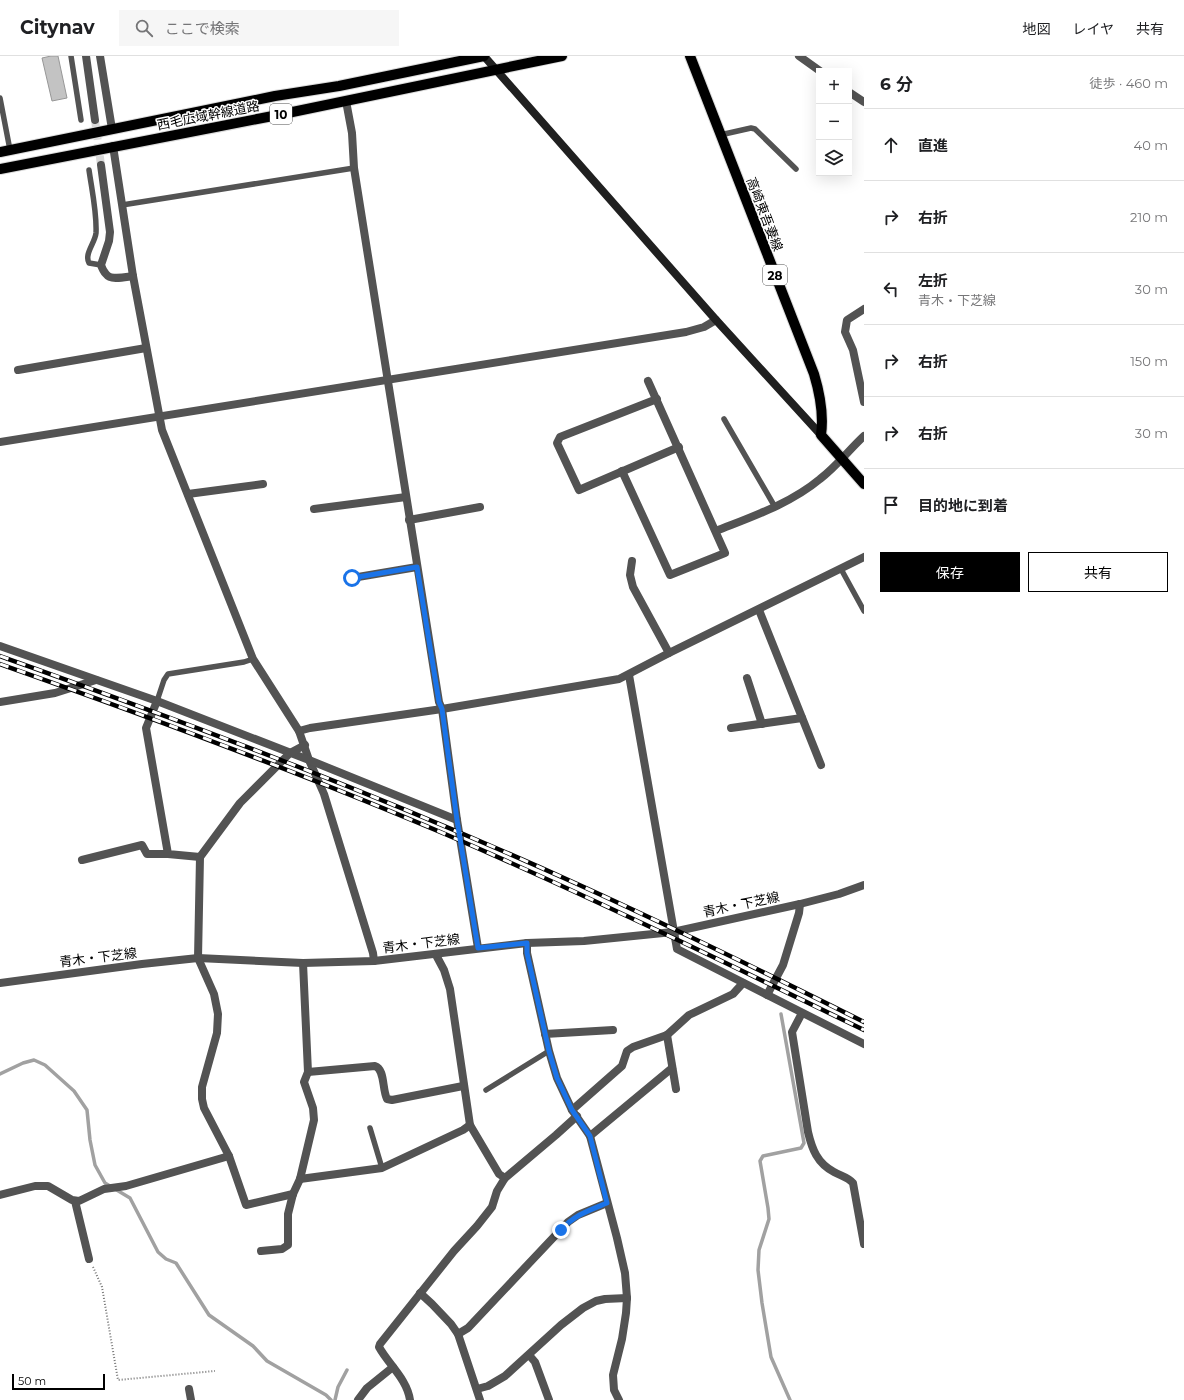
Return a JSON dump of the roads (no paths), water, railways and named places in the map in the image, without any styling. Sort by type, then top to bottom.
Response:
[{"type":"main road","name":"西毛広域幹線道路","points":[[0,152],[275,96],[339,86],[484,56]]},
{"type":"main road","name":"西毛広域幹線道路","points":[[0,169],[346,101],[562,56]]},
{"type":"main road","name":"高崎東吾妻線","points":[[690,56],[814,374],[820,396],[822,412],[823,424],[821,435]]},
{"type":"main road","points":[[821,435],[864,484]]},
{"type":"street","points":[[86,56],[94,120]]},
{"type":"street","points":[[100,56],[112,129]]},
{"type":"street","points":[[484,56],[716,320],[821,435]]},
{"type":"street","points":[[799,56],[816,68]]},
{"type":"street","points":[[852,94],[864,102]]},
{"type":"street","points":[[346,101],[352,133],[354,168],[387,380],[439,702],[442,709],[457,820],[478,948]]},
{"type":"street","points":[[113,146],[133,276],[162,430],[253,659],[300,731],[309,760],[324,794],[374,961]]},
{"type":"street","points":[[101,165],[110,232],[109,241],[101,265],[105,274],[110,277],[123,278],[133,276]]},
{"type":"street","points":[[864,309],[847,320],[845,332],[853,350],[863,390],[864,402]]},
{"type":"street","points":[[0,442],[686,332],[704,327],[716,320]]},
{"type":"street","points":[[18,370],[146,348]]},
{"type":"street","points":[[622,470],[670,575],[725,552],[679,447],[648,382]]},
{"type":"street","points":[[657,399],[560,437],[557,443],[579,490],[622,470],[679,447]]},
{"type":"street","points":[[716,531],[775,507],[820,480],[864,436]]},
{"type":"street","points":[[188,494],[263,484]]},
{"type":"street","points":[[314,509],[406,497]]},
{"type":"street","points":[[409,520],[480,507]]},
{"type":"street","points":[[300,731],[310,728],[442,709],[619,679],[668,653],[759,610],[864,557]]},
{"type":"street","points":[[632,561],[630,575],[633,587],[668,653]]},
{"type":"street","points":[[352,578],[417,567]]},
{"type":"street","points":[[759,610],[821,765]]},
{"type":"street","points":[[0,646],[157,701],[309,760],[457,820]]},
{"type":"street","points":[[629,675],[677,950],[864,1044]]},
{"type":"street","points":[[747,678],[762,724]]},
{"type":"street","points":[[0,702],[55,693],[96,680]]},
{"type":"street","points":[[157,701],[146,728],[168,854]]},
{"type":"street","points":[[731,728],[802,718]]},
{"type":"street","points":[[293,1194],[246,1205],[229,1156],[204,1108],[202,1087],[217,1033],[218,1014],[214,994],[198,958],[200,857],[240,803],[290,753],[305,745]]},
{"type":"street","points":[[82,860],[142,845],[148,854],[200,857]]},
{"type":"street","name":"青木・下芝線","points":[[0,983],[198,958],[303,963],[374,961],[436,955],[478,948],[527,943],[584,941],[673,932],[800,904],[839,894],[864,885]]},
{"type":"street","points":[[767,995],[783,965],[799,913],[800,904]]},
{"type":"street","points":[[527,943],[527,953],[549,1051],[557,1078],[574,1113],[590,1136],[623,1266],[627,1298],[622,1339],[613,1375],[614,1390],[619,1400]]},
{"type":"street","points":[[436,955],[444,970],[450,989],[463,1086],[470,1125],[499,1174],[505,1178]]},
{"type":"street","points":[[261,1251],[282,1249],[288,1245],[288,1214],[293,1194],[300,1179],[314,1120],[313,1108],[304,1082],[308,1072],[303,963]]},
{"type":"street","points":[[410,1400],[399,1374],[379,1348],[380,1344],[420,1293],[492,1207],[497,1191],[505,1178],[556,1135],[574,1113],[622,1066],[627,1051],[633,1047],[666,1035],[689,1015],[732,994],[743,983]]},
{"type":"street","points":[[802,1014],[792,1032],[811,1144],[818,1159],[825,1167],[849,1179],[853,1183],[864,1244]]},
{"type":"street","points":[[545,1034],[613,1030]]},
{"type":"street","points":[[666,1035],[676,1089]]},
{"type":"street","points":[[308,1072],[375,1066],[379,1067],[381,1070],[384,1092],[387,1099],[392,1100],[463,1086]]},
{"type":"street","points":[[590,1136],[672,1068]]},
{"type":"street","points":[[300,1179],[382,1168],[463,1130],[470,1125]]},
{"type":"street","points":[[0,1195],[35,1186],[48,1186],[72,1200],[79,1201],[104,1190],[126,1186],[229,1156]]},
{"type":"street","points":[[75,1201],[89,1259]]},
{"type":"street","points":[[458,1334],[468,1328],[568,1222],[578,1214],[607,1203]]},
{"type":"street","points":[[420,1293],[446,1319],[458,1334],[480,1400]]},
{"type":"street","points":[[477,1389],[488,1386],[505,1376],[560,1325],[583,1308],[600,1300],[627,1298]]},
{"type":"street","points":[[529,1354],[535,1362],[549,1400]]},
{"type":"street","points":[[358,1400],[367,1388],[393,1367]]},
{"type":"street","points":[[190,1389],[191,1400]]},
{"type":"lane","points":[[71,56],[81,120]]},
{"type":"lane","points":[[0,98],[10,150]]},
{"type":"lane","points":[[720,135],[751,128],[755,129],[796,169]]},
{"type":"lane","points":[[122,205],[354,168]]},
{"type":"lane","points":[[89,170],[96,234],[87,260],[88,263],[101,265]]},
{"type":"lane","points":[[724,419],[775,507]]},
{"type":"lane","points":[[841,569],[864,611]]},
{"type":"lane","points":[[157,701],[164,680],[168,674],[244,662],[253,659]]},
{"type":"lane","points":[[486,1090],[549,1051]]},
{"type":"lane","points":[[370,1128],[382,1168]]},
{"type":"waterway","points":[[781,1014],[804,1143],[801,1148],[763,1156],[760,1161],[769,1219],[759,1250],[758,1270],[771,1357],[790,1400]]},
{"type":"waterway","points":[[0,1074],[23,1063],[34,1060],[45,1065],[74,1091],[87,1110],[90,1140],[95,1165],[105,1183],[130,1198],[158,1252],[166,1259],[176,1263],[209,1315],[253,1346],[267,1361],[326,1395],[331,1400]]},
{"type":"waterway","points":[[335,1400],[338,1387],[347,1370]]},
{"type":"tunnel","points":[[95,120],[101,165]]},
{"type":"railway","points":[[0,656],[218,736],[433,821],[575,883],[720,951],[864,1022]]},
{"type":"railway","points":[[0,664],[224,746],[445,834],[604,905],[864,1030]]}]
